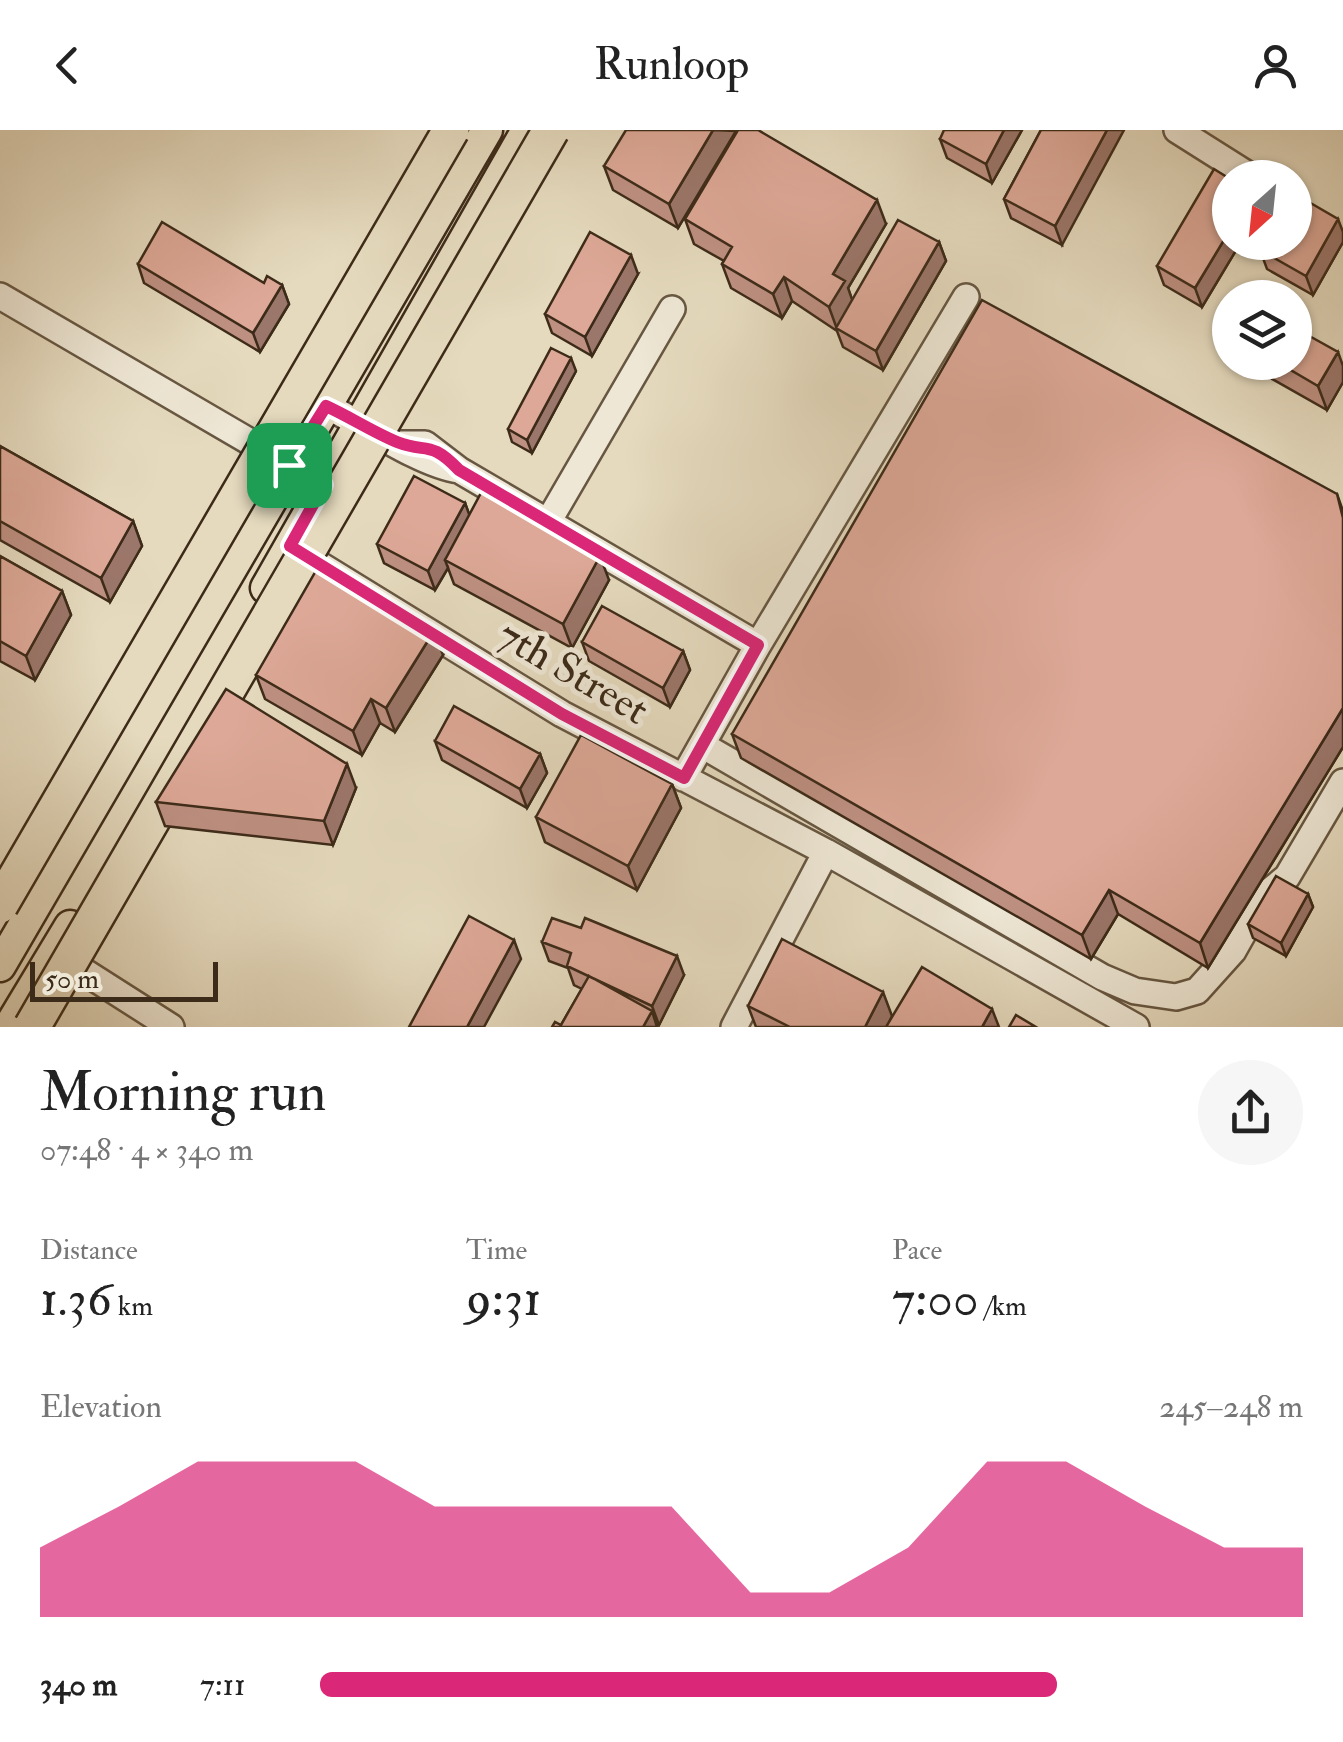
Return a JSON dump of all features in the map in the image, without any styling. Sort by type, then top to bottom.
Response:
[{"type":"highway","points":[[0,905],[451,130]]},
{"type":"highway","points":[[32,1027],[551,130]]},
{"type":"main road","points":[[0,966],[486,130]]},
{"type":"main road","points":[[8,1027],[55,953],[527,130]]},
{"type":"street","points":[[1177,130],[1224,160]]},
{"type":"street","points":[[0,296],[324,485]]},
{"type":"street","points":[[684,778],[758,645],[966,297]]},
{"type":"street","points":[[548,522],[672,309]]},
{"type":"street","points":[[326,406],[401,444],[425,444],[459,470],[758,645]]},
{"type":"street","name":"7th Street","points":[[290,546],[562,714],[826,852],[1136,1027]]},
{"type":"street","points":[[702,745],[1102,977],[1135,991],[1176,997],[1196,991],[1233,951],[1264,896],[1288,877],[1343,782]]},
{"type":"street","points":[[734,1027],[826,852]]},
{"type":"street","points":[[55,953],[172,1027]]},
{"type":"building","points":[[626,130],[713,130],[669,204],[604,166]]},
{"type":"building","points":[[738,130],[758,130],[877,200],[833,274],[845,281],[829,307],[784,277],[773,294],[722,264],[732,247],[685,219]]},
{"type":"building","points":[[944,130],[1004,130],[986,164],[940,139]]},
{"type":"building","points":[[1041,130],[1107,130],[1055,226],[1004,199]]},
{"type":"building","points":[[1212,172],[1212,260],[1195,288],[1157,266]]},
{"type":"building","points":[[1312,204],[1338,219],[1306,276],[1278,260],[1312,260]]},
{"type":"building","points":[[898,220],[939,242],[876,351],[836,328]]},
{"type":"building","points":[[162,222],[264,283],[267,276],[282,285],[253,333],[138,264]]},
{"type":"building","points":[[590,232],[631,255],[585,337],[545,314]]},
{"type":"building","points":[[982,300],[1337,494],[1343,518],[1343,708],[1200,943],[1109,890],[1082,935],[732,734]]},
{"type":"building","points":[[1312,337],[1338,352],[1318,386],[1308,380],[1312,380]]},
{"type":"building","points":[[551,348],[571,358],[527,440],[508,429]]},
{"type":"building","points":[[0,446],[133,521],[101,578],[0,521]]},
{"type":"building","points":[[414,476],[465,503],[428,571],[377,544]]},
{"type":"building","points":[[482,491],[600,556],[563,624],[445,560]]},
{"type":"building","points":[[0,556],[62,591],[26,656],[0,641]]},
{"type":"building","points":[[317,569],[434,631],[386,708],[371,699],[353,731],[256,675]]},
{"type":"building","points":[[602,606],[683,651],[663,688],[582,642]]},
{"type":"building","points":[[226,689],[347,764],[324,821],[156,802]]},
{"type":"building","points":[[454,706],[540,754],[520,789],[435,741]]},
{"type":"building","points":[[581,735],[672,784],[628,866],[536,817]]},
{"type":"building","points":[[1276,876],[1308,894],[1281,943],[1248,924]]},
{"type":"building","points":[[469,916],[514,940],[467,1027],[409,1027]]},
{"type":"building","points":[[552,918],[581,928],[585,918],[677,956],[652,1006],[567,966],[571,953],[542,942]]},
{"type":"building","points":[[782,939],[883,992],[865,1027],[790,1027],[748,1006]]},
{"type":"building","points":[[922,967],[992,1009],[982,1027],[886,1027]]},
{"type":"building","points":[[589,976],[652,1011],[643,1027],[552,1027],[555,1022],[561,1025]]},
{"type":"building","points":[[1016,1015],[1036,1027],[1009,1027]]},
{"type":"route","points":[[326,406],[401,444],[425,444],[459,470],[758,645],[684,778],[562,714],[290,546],[324,485],[289,465],[326,406]]}]
